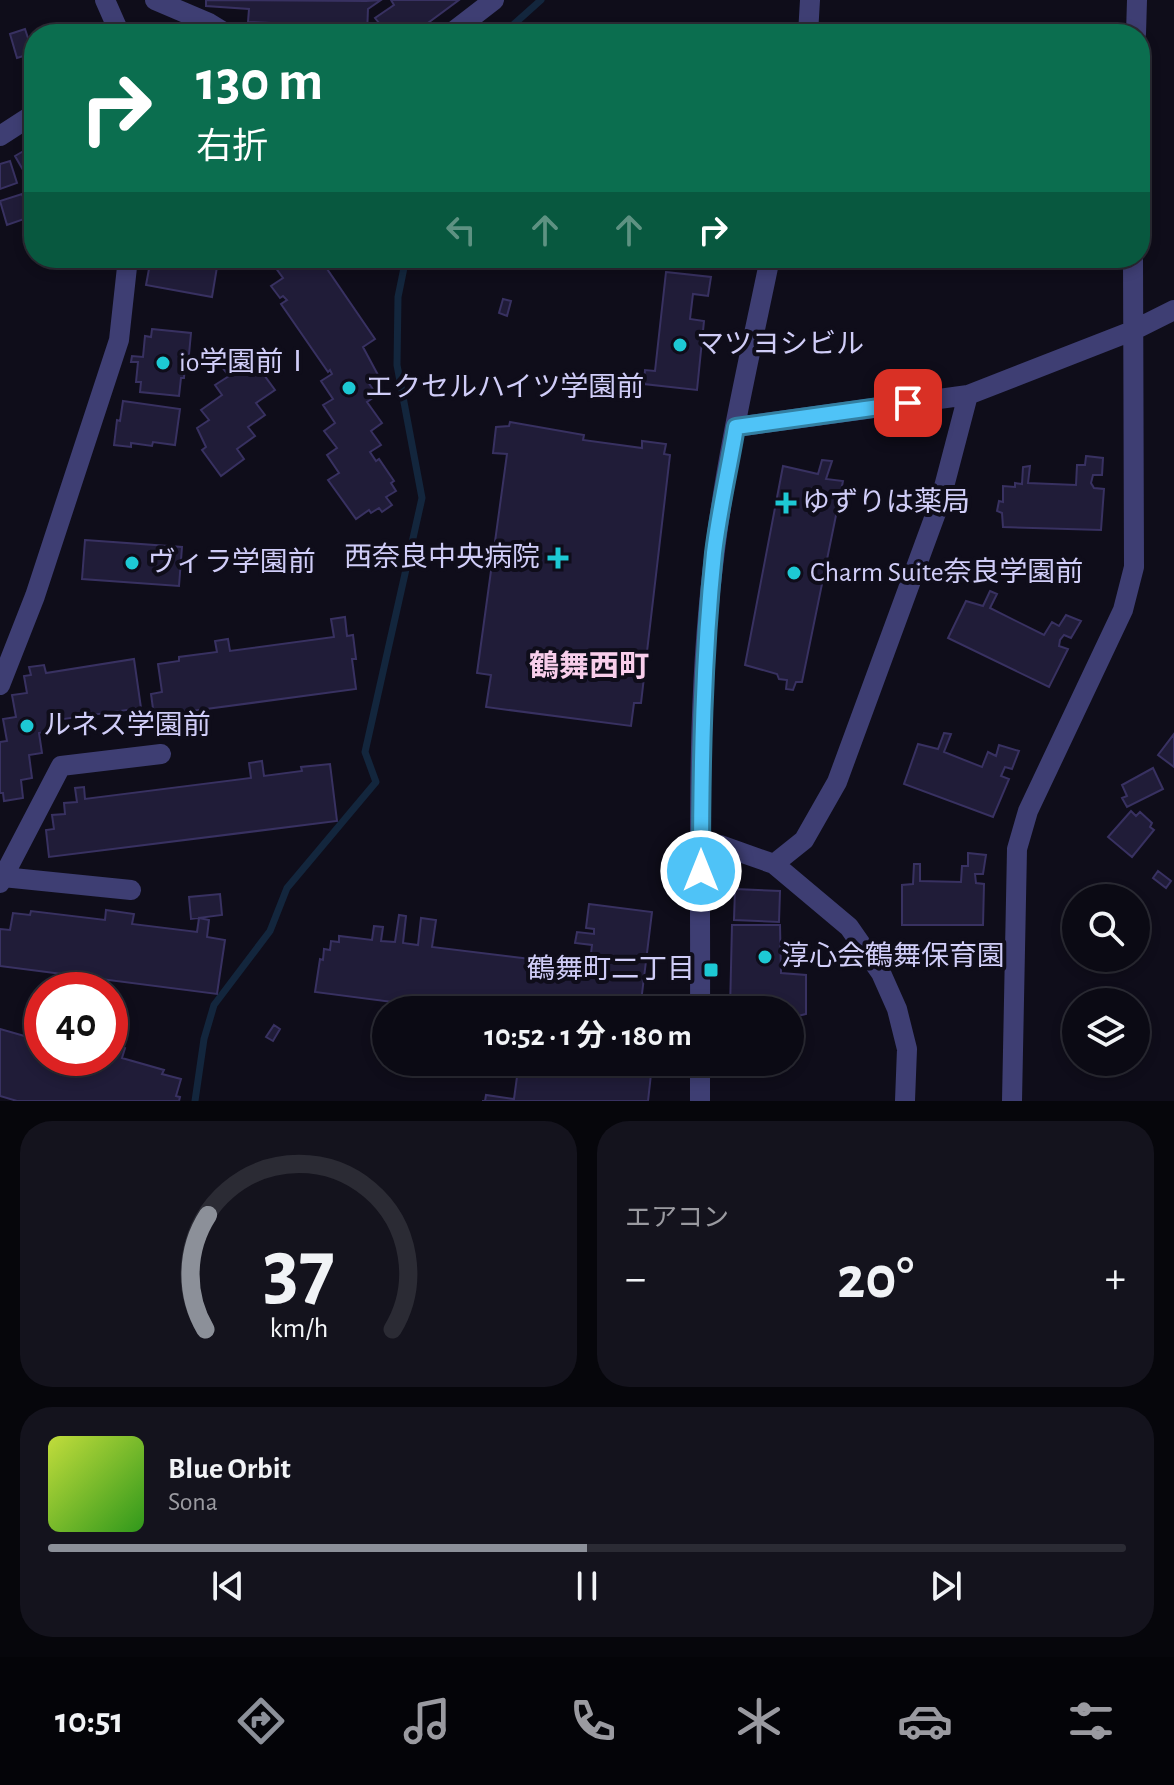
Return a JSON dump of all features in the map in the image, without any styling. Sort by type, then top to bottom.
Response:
[{"type":"street","points":[[105,0],[116,24]]},
{"type":"street","points":[[155,0],[206,24]]},
{"type":"street","points":[[463,24],[494,0]]},
{"type":"street","points":[[809,24],[810,0]]},
{"type":"street","points":[[1136,24],[1137,0]]},
{"type":"street","points":[[0,136],[24,120]]},
{"type":"street","points":[[0,685],[35,596],[119,340],[127,268]]},
{"type":"street","points":[[700,996],[706,636],[715,549],[768,268]]},
{"type":"street","points":[[1012,1101],[1017,849],[1028,811],[1123,610],[1134,567],[1133,268]]},
{"type":"street","points":[[736,427],[968,395],[1132,331],[1174,310]]},
{"type":"street","points":[[774,864],[804,840],[837,782],[940,502],[968,395]]},
{"type":"street","points":[[131,890],[2,880],[61,766],[161,754]]},
{"type":"street","points":[[701,843],[720,845],[774,864],[849,927],[881,973],[897,1009],[907,1049],[905,1101]]},
{"type":"street","points":[[700,1076],[700,1101]]},
{"type":"building","points":[[206,0],[381,0],[368,9],[367,24],[248,22],[249,9],[206,6]]},
{"type":"building","points":[[391,0],[459,0],[427,24],[378,24],[375,18],[394,5]]},
{"type":"building","points":[[24,29],[24,56],[17,58],[10,34]]},
{"type":"building","points":[[24,151],[24,169],[23,170],[15,156]]},
{"type":"building","points":[[10,161],[17,183],[0,189],[0,164]]},
{"type":"building","points":[[22,194],[24,219],[7,225],[0,201]]},
{"type":"building","points":[[149,268],[217,268],[212,297],[146,285]]},
{"type":"building","name":"エクセルハイツ学園前","points":[[276,268],[326,268],[375,339],[363,347],[378,375],[368,382],[377,395],[367,402],[382,423],[371,431],[381,445],[370,452],[376,461],[379,459],[394,481],[391,483],[396,491],[386,497],[392,505],[382,512],[379,508],[371,513],[369,510],[356,519],[328,480],[339,473],[327,455],[337,448],[324,431],[335,423],[323,405],[333,399],[321,381],[332,374],[281,304],[287,300],[283,296],[280,298],[271,286],[283,278]]},
{"type":"building","name":"マツヨシビル","points":[[666,272],[711,277],[708,296],[693,294],[690,319],[704,321],[697,390],[644,384],[645,370],[655,371]]},
{"type":"building","points":[[503,299],[511,301],[507,316],[499,313]]},
{"type":"building","name":"io学園前Ⅰ","points":[[152,329],[191,333],[188,365],[185,364],[179,396],[140,392],[141,382],[136,382],[138,362],[131,362],[132,356],[143,357],[145,336],[151,337]]},
{"type":"building","points":[[245,349],[275,390],[256,403],[265,415],[248,427],[255,436],[237,449],[244,459],[221,476],[202,450],[206,447],[197,428],[209,420],[201,410],[222,395],[215,385],[229,376],[221,366]]},
{"type":"building","points":[[123,401],[180,409],[175,445],[153,442],[152,446],[131,443],[131,447],[114,445]]},
{"type":"building","points":[[510,422],[584,435],[583,440],[642,448],[642,441],[666,444],[664,454],[670,455],[641,703],[634,703],[631,726],[486,707],[491,675],[477,673],[507,454],[493,453],[496,427],[509,426]]},
{"type":"building","points":[[1086,456],[1103,458],[1102,475],[1093,475],[1091,483],[1094,488],[1104,489],[1101,530],[1003,527],[1002,513],[997,511],[999,501],[1003,502],[1003,486],[1022,484],[1023,467],[1030,466],[1028,483],[1076,485],[1077,465],[1085,465]]},
{"type":"building","name":"Charm Suite奈良学園前","points":[[822,460],[832,461],[826,479],[843,481],[802,682],[796,682],[793,690],[786,689],[787,680],[779,679],[777,674],[745,665],[783,466],[818,474]]},
{"type":"building","name":"ヴィラ学園前","points":[[85,540],[182,547],[179,586],[82,579]]},
{"type":"building","points":[[990,591],[997,594],[990,608],[1044,635],[1052,622],[1059,626],[1066,615],[1081,621],[1071,638],[1064,635],[1060,640],[1059,646],[1068,649],[1049,687],[948,638],[966,601],[983,606]]},
{"type":"building","points":[[345,617],[347,636],[353,635],[356,689],[154,716],[151,694],[162,692],[158,664],[179,661],[179,657],[217,652],[215,641],[228,639],[230,651],[334,637],[331,619]]},
{"type":"building","name":"ルネス学園前","points":[[134,659],[141,708],[49,721],[50,731],[39,733],[42,753],[29,755],[32,778],[21,780],[23,798],[4,801],[3,793],[0,793],[0,742],[7,741],[3,719],[16,717],[12,695],[27,693],[24,676],[31,675],[29,667],[44,665],[46,673]]},
{"type":"building","points":[[944,733],[951,734],[944,752],[982,767],[988,752],[996,756],[999,745],[1019,751],[1012,769],[1005,767],[1001,776],[1009,779],[993,817],[904,784],[918,744],[938,749]]},
{"type":"building","points":[[1174,734],[1174,767],[1158,755]]},
{"type":"building","points":[[262,761],[264,776],[330,764],[337,821],[49,857],[46,830],[54,829],[52,815],[65,814],[64,803],[77,802],[75,788],[84,787],[85,799],[251,778],[249,763]]},
{"type":"building","points":[[1153,768],[1163,789],[1127,807],[1122,798],[1127,796],[1122,785]]},
{"type":"building","points":[[1131,811],[1136,816],[1140,812],[1152,823],[1150,827],[1154,830],[1132,857],[1108,837]]},
{"type":"building","points":[[968,853],[986,855],[983,874],[975,874],[976,883],[984,884],[983,925],[902,925],[902,885],[913,884],[914,864],[920,864],[920,881],[961,882],[962,866],[968,866]]},
{"type":"building","points":[[1158,871],[1171,881],[1166,888],[1153,878]]},
{"type":"building","points":[[735,889],[780,891],[779,922],[734,920]]},
{"type":"building","points":[[220,894],[222,915],[191,919],[189,897]]},
{"type":"building","points":[[589,904],[652,912],[642,996],[372,996],[372,999],[315,992],[320,959],[323,960],[324,949],[330,950],[331,941],[339,942],[339,936],[372,940],[374,926],[383,927],[381,941],[395,942],[399,915],[406,916],[403,943],[418,945],[421,918],[436,920],[432,947],[546,961],[546,965],[589,970],[592,945],[575,943],[577,932],[594,934],[594,929],[586,928]]},
{"type":"building","points":[[106,910],[134,914],[132,924],[197,932],[199,918],[209,920],[207,937],[225,940],[217,994],[128,983],[128,972],[46,972],[0,966],[0,929],[10,930],[13,913],[30,915],[31,911],[105,920]]},
{"type":"building","points":[[732,925],[780,925],[781,973],[806,975],[806,1014],[804,996],[730,996]]},
{"type":"building","points":[[274,1025],[280,1029],[273,1041],[266,1037]]},
{"type":"building","points":[[0,1029],[24,1036],[24,1076],[128,1076],[128,1060],[164,1070],[162,1074],[181,1079],[176,1096],[180,1097],[179,1101],[17,1101],[0,1096]]},
{"type":"building","points":[[517,1076],[651,1076],[648,1101],[485,1101],[486,1095],[514,1099]]},
{"type":"waterway","points":[[514,24],[541,0]]},
{"type":"waterway","points":[[195,1101],[204,1039],[214,1005],[270,931],[287,888],[376,782],[365,752],[422,498],[397,365],[398,297],[404,268]]},
{"type":"place","name":"マツヨシビル","points":[[680,345]]},
{"type":"place","name":"io学園前Ⅰ","points":[[163,363]]},
{"type":"place","name":"エクセルハイツ学園前","points":[[349,388]]},
{"type":"place","name":"ゆずりは薬局","points":[[786,503]]},
{"type":"place","name":"西奈良中央病院","points":[[558,558]]},
{"type":"place","name":"ヴィラ学園前","points":[[132,563]]},
{"type":"place","name":"Charm Suite奈良学園前","points":[[794,573]]},
{"type":"place","name":"ルネス学園前","points":[[27,726]]},
{"type":"place","name":"淳心会鶴舞保育園","points":[[765,957]]},
{"type":"place","name":"鶴舞町二丁目","points":[[711,970]]},
{"type":"district","name":"鶴舞西町","points":[[589,667]]},
{"type":"route","points":[[701,871],[706,636],[715,549],[736,427],[908,403]]}]
